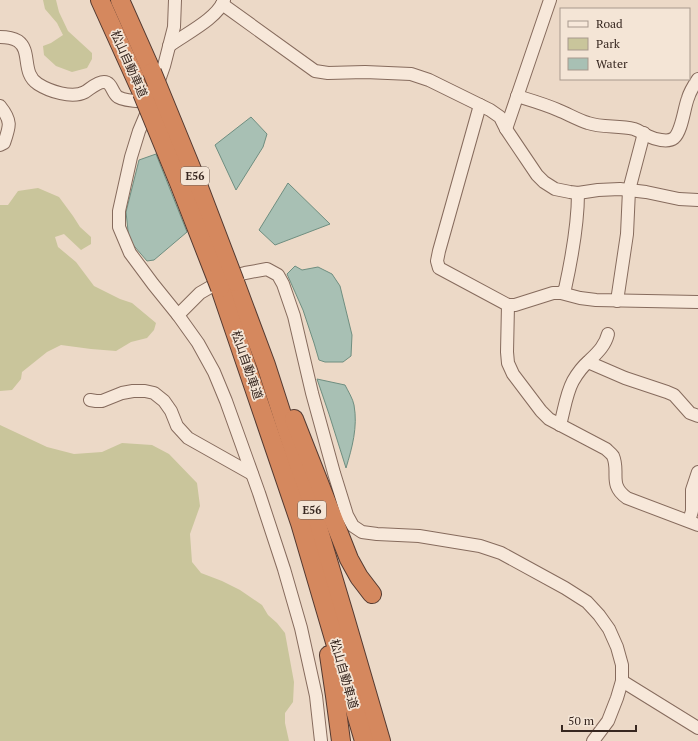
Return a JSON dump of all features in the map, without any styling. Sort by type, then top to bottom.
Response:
[{"type":"highway","name":"松山自動車道","points":[[100,0],[147,97],[228,285],[266,365],[314,514],[381,741]]},
{"type":"highway","name":"松山自動車道","points":[[120,0],[152,72],[195,177],[228,285],[270,433],[300,523],[364,741]]},
{"type":"highway","points":[[228,285],[282,389],[349,559],[359,578],[372,594]]},
{"type":"highway","points":[[270,433],[279,474],[318,605],[328,649],[340,741]]},
{"type":"street","points":[[174,0],[174,27],[170,46],[164,66],[147,97],[131,157],[119,211],[119,227],[130,253],[198,343],[214,372],[226,401],[284,569],[316,696],[321,741]]},
{"type":"street","points":[[506,129],[550,0]]},
{"type":"street","points":[[170,46],[208,20],[223,2],[315,71],[328,73],[365,72],[411,74],[429,80],[490,110],[500,117],[506,129],[537,175],[544,182],[555,189],[578,193],[620,189],[646,192],[679,199],[698,200]]},
{"type":"street","points":[[0,37],[18,41],[24,48],[28,72],[32,80],[39,85],[65,95],[75,95],[83,93],[104,82],[109,84],[116,95],[120,98],[130,100],[147,97]]},
{"type":"street","points":[[517,96],[588,123],[633,129],[644,133],[648,137],[669,141],[678,133],[687,99],[690,91],[698,79]]},
{"type":"street","points":[[480,105],[437,261],[439,268],[508,305],[553,293],[561,293],[596,300],[698,302]]},
{"type":"street","points":[[0,106],[5,111],[10,123],[4,143],[0,145]]},
{"type":"street","points":[[617,300],[627,234],[629,190],[644,133]]},
{"type":"street","points":[[561,293],[565,288],[574,243],[578,193]]},
{"type":"street","points":[[178,315],[200,293],[226,278],[267,269],[278,275],[294,316],[312,393],[334,473],[347,515],[354,526],[362,532],[419,536],[480,546],[501,553],[565,588],[587,602],[599,614],[609,629],[617,647],[622,666],[622,681],[617,698],[608,721],[593,741]]},
{"type":"street","points":[[508,305],[507,352],[508,363],[513,374],[548,419],[606,449],[612,455],[615,464],[617,486],[620,493],[627,498],[693,523],[692,490],[698,472]]},
{"type":"street","points":[[560,425],[568,392],[574,380],[606,342],[608,334]]},
{"type":"street","points":[[588,362],[625,378],[674,395],[690,413],[698,416]]},
{"type":"street","points":[[90,400],[102,401],[122,393],[133,391],[154,393],[164,401],[171,411],[178,426],[188,438],[252,474]]},
{"type":"street","points":[[622,681],[698,728]]},
{"type":"green space","points":[[43,0],[56,0],[59,12],[68,31],[92,53],[92,59],[87,68],[72,72],[56,66],[44,55],[43,46],[51,43],[63,35],[57,23],[45,9]]},
{"type":"green space","points":[[38,188],[59,197],[80,227],[91,237],[91,244],[81,250],[64,234],[55,237],[58,247],[76,262],[94,286],[120,299],[132,303],[156,323],[154,330],[147,338],[131,342],[116,351],[61,345],[47,352],[22,372],[21,379],[12,390],[0,391],[0,205],[8,205],[18,191]]},
{"type":"green space","points":[[0,425],[47,447],[74,454],[102,452],[122,443],[152,445],[169,454],[197,483],[200,506],[190,534],[192,562],[201,573],[240,590],[262,605],[268,615],[285,633],[294,682],[293,702],[285,713],[285,723],[289,741],[0,741]]},
{"type":"water","points":[[251,117],[267,134],[263,147],[236,190],[215,145]]},
{"type":"water","points":[[156,154],[187,232],[154,260],[147,261],[129,240],[126,212],[139,160]]},
{"type":"water","points":[[288,183],[330,224],[275,245],[259,230]]},
{"type":"water","points":[[295,266],[302,270],[318,267],[332,274],[340,286],[352,335],[351,356],[343,362],[325,362],[319,360],[303,310],[287,274]]},
{"type":"water","points":[[317,379],[345,385],[352,398],[355,413],[355,429],[346,468],[329,414]]}]
